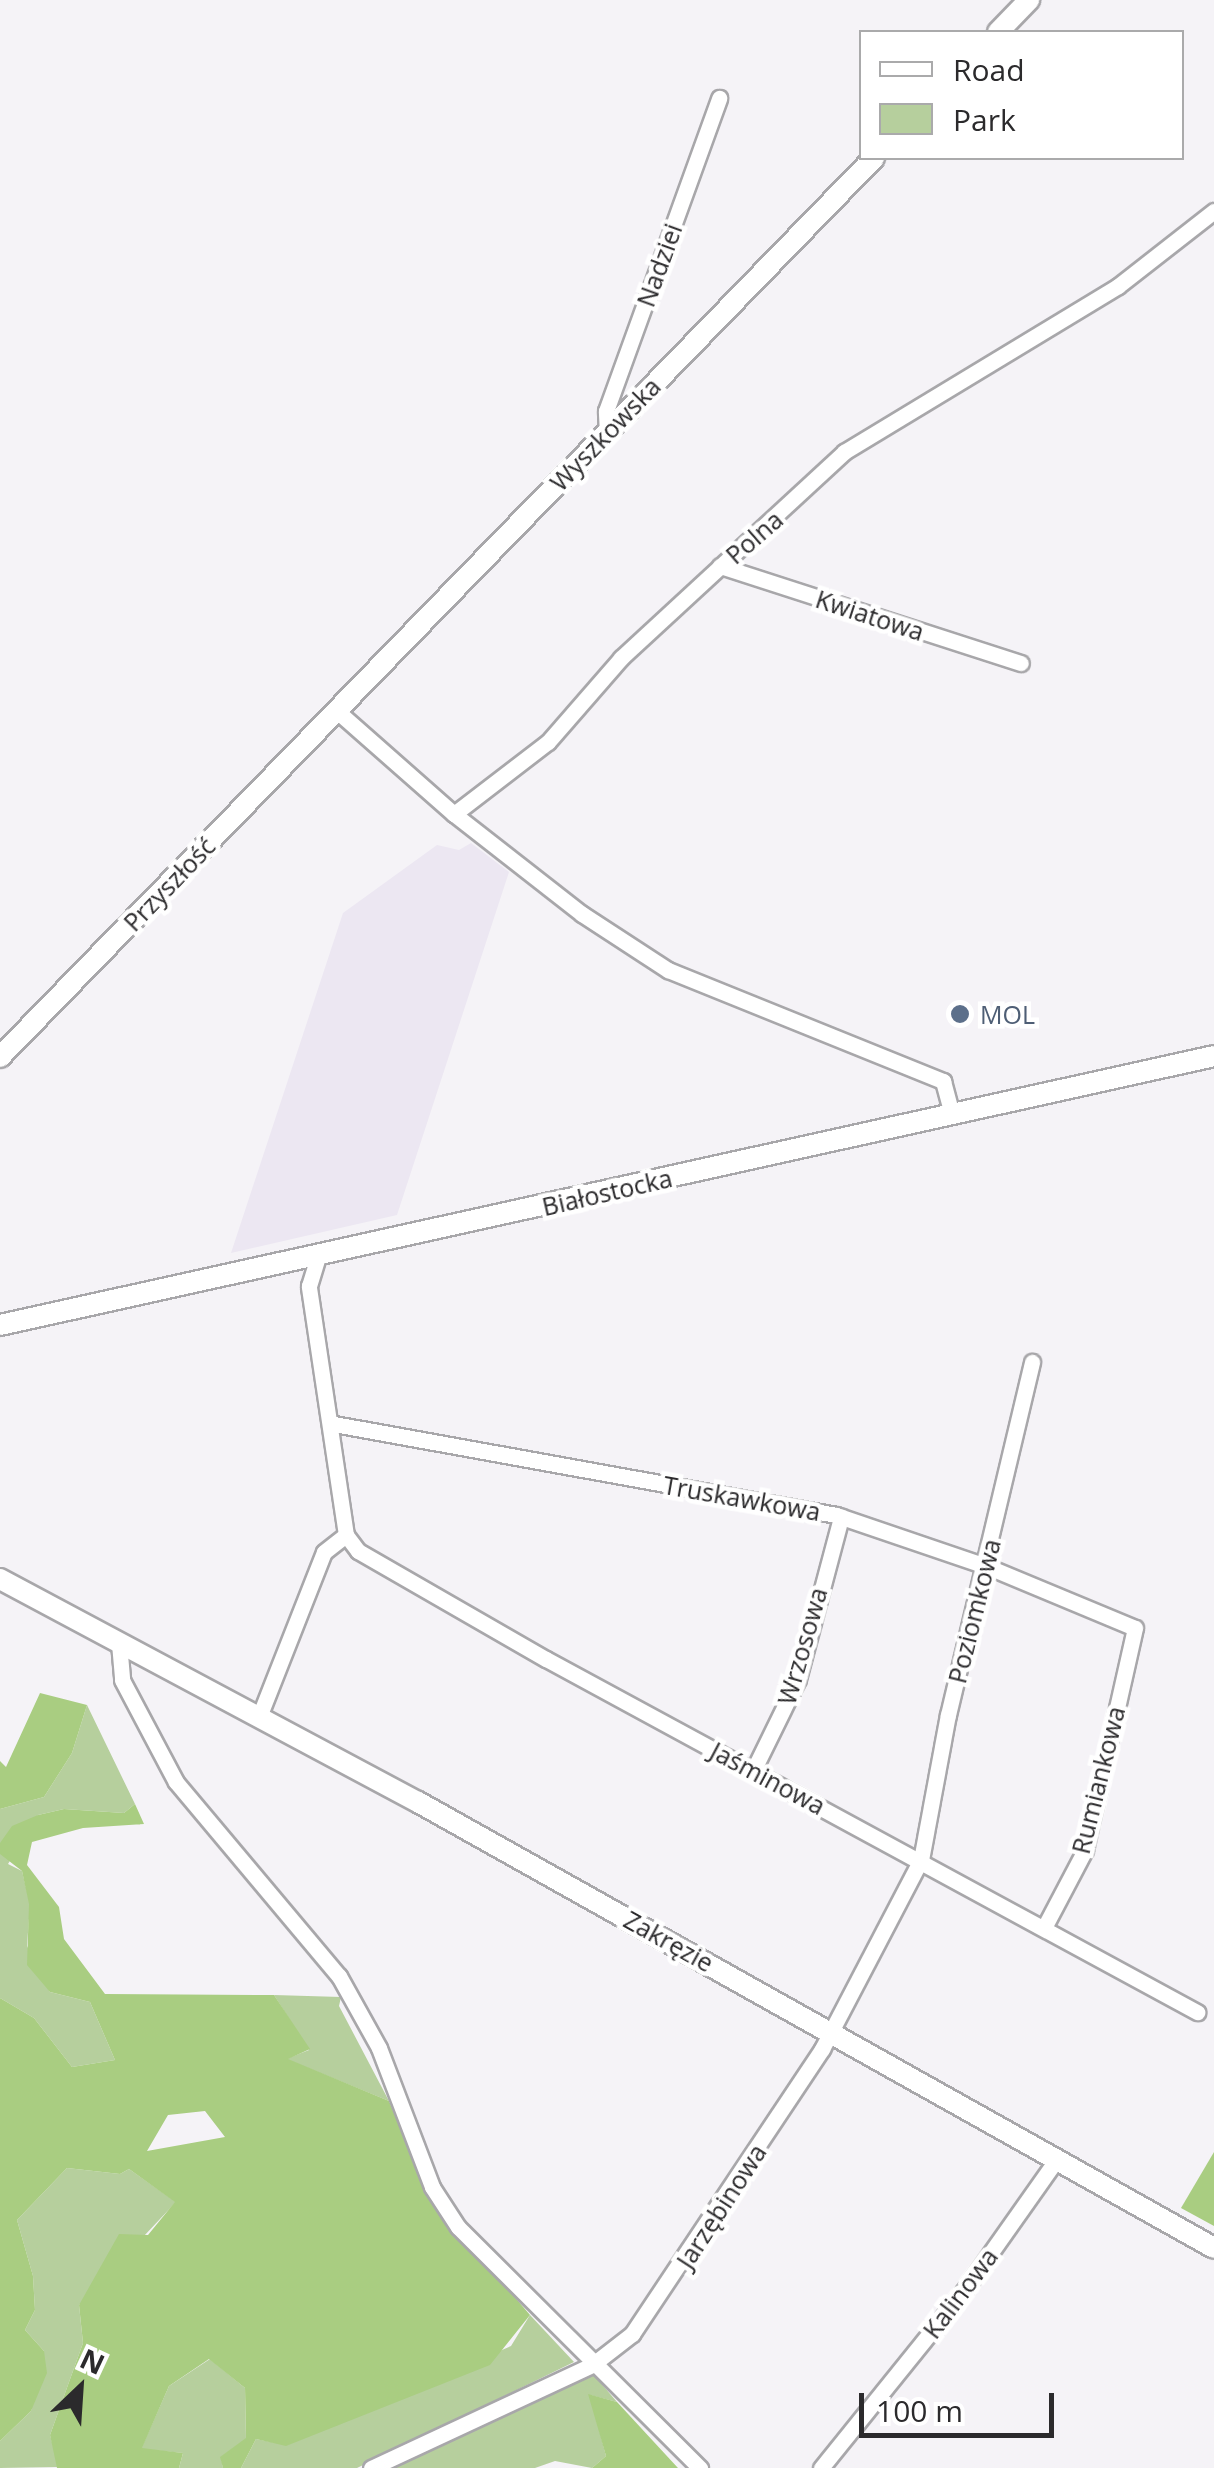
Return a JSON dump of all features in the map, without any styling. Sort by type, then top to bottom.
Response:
[{"type":"street","points":[[1000,30],[1029,0]]},
{"type":"street","name":"Nadziei","points":[[607,433],[606,412],[719,98]]},
{"type":"street","name":"Wyszkowska","points":[[336,710],[872,160]]},
{"type":"street","name":"Polna","points":[[454,814],[548,742],[621,658],[844,452],[1118,286],[1214,212]]},
{"type":"street","name":"Kwiatowa","points":[[720,566],[1020,663]]},
{"type":"street","points":[[336,710],[454,814],[582,914],[668,970],[943,1081],[952,1114]]},
{"type":"street","name":"Przyszłość","points":[[0,1057],[336,710]]},
{"type":"street","name":"Białostocka","points":[[0,1325],[1214,1056]]},
{"type":"street","points":[[259,1717],[324,1552],[346,1536],[334,1424],[309,1286],[318,1256]]},
{"type":"street","name":"Poziomkowa","points":[[830,2031],[922,1860],[948,1715],[1032,1362]]},
{"type":"street","name":"Truskawkowa","points":[[334,1424],[841,1517],[986,1566],[1135,1628]]},
{"type":"street","name":"Wrzosowa","points":[[753,1771],[798,1679],[841,1517]]},
{"type":"street","name":"Jaśminowa","points":[[346,1536],[358,1552],[1197,2012]]},
{"type":"street","name":"Zakręzie","points":[[0,1580],[259,1717],[830,2031],[1214,2248]]},
{"type":"street","name":"Rumiankowa","points":[[1044,1926],[1084,1850],[1135,1628]]},
{"type":"street","points":[[119,1643],[122,1680],[176,1782],[339,1976],[379,2048],[432,2187],[458,2227],[592,2365],[700,2468]]},
{"type":"street","name":"Jarzębinowa","points":[[592,2365],[632,2334],[656,2304],[830,2031]]},
{"type":"street","name":"Kalinowa","points":[[821,2468],[963,2292],[1056,2160]]},
{"type":"street","points":[[371,2468],[592,2365]]},
{"type":"shaded area","points":[[471,843],[509,872],[397,1215],[231,1253],[343,913],[437,845],[459,850]]},
{"type":"green space","points":[[40,1693],[87,1705],[72,1753],[44,1797],[0,1809],[0,1761],[6,1767]]},
{"type":"green space","points":[[87,1705],[135,1804],[124,1813],[64,1809],[38,1815],[8,1864],[22,1871],[30,1904],[27,1946],[50,1992],[90,2002],[115,2060],[72,2067],[34,2018],[0,1998],[0,1809],[44,1797],[72,1753]]},
{"type":"green space","points":[[135,1804],[144,1824],[83,1828],[32,1842],[27,1865],[59,1907],[64,1939],[105,1994],[274,1995],[310,2049],[288,2059],[389,2101],[428,2196],[530,2315],[490,2365],[286,2446],[256,2439],[241,2468],[223,2468],[220,2457],[246,2438],[245,2388],[209,2359],[169,2386],[142,2448],[183,2453],[179,2468],[57,2468],[50,2435],[83,2343],[79,2305],[119,2234],[148,2235],[175,2202],[129,2169],[120,2174],[67,2168],[17,2220],[33,2276],[35,2310],[25,2330],[44,2351],[47,2373],[31,2411],[0,2441],[0,1998],[34,2018],[72,2067],[115,2060],[90,2002],[50,1992],[27,1965],[29,1904],[22,1871],[0,1854],[0,1843],[12,1826],[38,1815],[64,1809],[124,1813]],"holes":[[[205,2111],[225,2137],[147,2151],[168,2115]]]},
{"type":"green space","points":[[274,1995],[341,1997],[339,2006],[389,2101],[286,2059],[309,2050]]},
{"type":"green space","points":[[1214,2152],[1214,2226],[1181,2208]]},
{"type":"green space","points":[[67,2168],[120,2174],[129,2169],[176,2202],[79,2305],[83,2343],[50,2435],[59,2467],[0,2468],[0,2441],[31,2411],[44,2351],[25,2330],[35,2310],[33,2276],[17,2220]]},
{"type":"green space","points":[[530,2315],[574,2362],[357,2468],[241,2468],[256,2439],[287,2445],[511,2346]]},
{"type":"green space","points":[[210,2359],[245,2388],[246,2439],[221,2457],[223,2468],[179,2468],[183,2453],[141,2449],[169,2386]]},
{"type":"green space","points":[[588,2368],[617,2402],[590,2395],[606,2456],[592,2468],[555,2461],[535,2468],[385,2468]]},
{"type":"green space","points":[[588,2394],[617,2402],[678,2468],[592,2468],[606,2456]]},
{"type":"place","name":"MOL","points":[[960,1014]]}]
